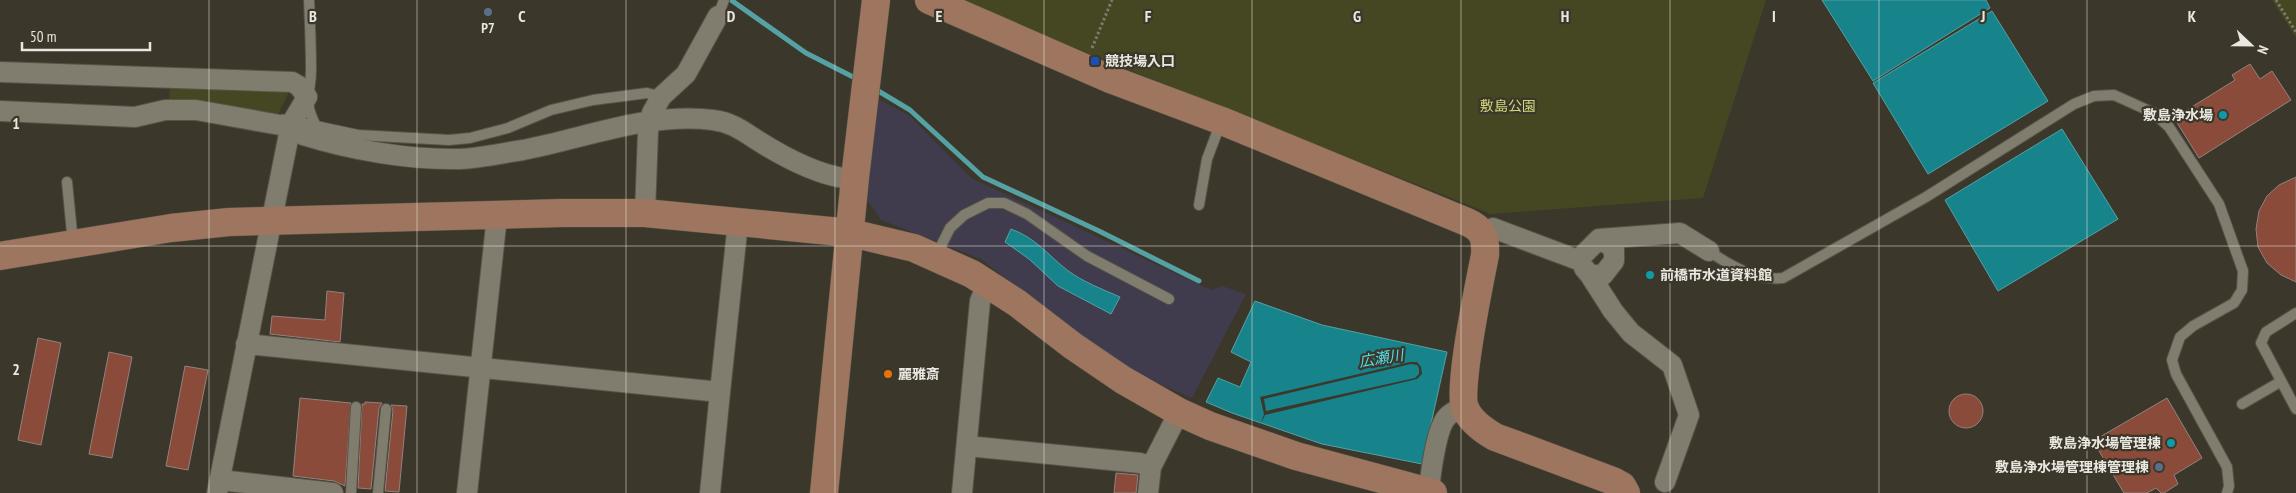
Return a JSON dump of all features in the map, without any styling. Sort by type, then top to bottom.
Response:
[{"type":"street","points":[[824,493],[876,0]]},
{"type":"street","points":[[929,0],[1110,79],[1222,121],[1480,229],[1485,240],[1485,255],[1464,378],[1464,407],[1478,426],[1495,437],[1613,481],[1622,486],[1626,493]]},
{"type":"street","points":[[645,213],[650,120],[661,97],[686,74],[722,6]]},
{"type":"street","points":[[0,72],[292,82],[299,86],[307,97],[303,135],[342,147],[431,158],[461,159],[523,150],[650,120],[713,120],[736,126],[760,142],[798,162],[843,178]]},
{"type":"street","points":[[0,111],[135,118],[165,110],[196,110],[280,126],[305,127]]},
{"type":"street","points":[[305,127],[270,222],[219,486],[330,493]]},
{"type":"street","points":[[0,256],[198,224],[562,213],[645,213],[738,222],[851,234],[893,242],[936,257],[988,283],[1123,380],[1179,412],[1238,438],[1268,448],[1430,493],[1432,464],[1443,423],[1447,416],[1464,407]]},
{"type":"street","points":[[467,493],[497,216]]},
{"type":"street","points":[[710,493],[738,222]]},
{"type":"street","points":[[1493,228],[1604,275],[1614,261],[1614,248],[1599,239]]},
{"type":"street","points":[[1599,239],[1680,233],[1709,251]]},
{"type":"street","points":[[1584,268],[1599,239]]},
{"type":"street","points":[[1584,268],[1613,312],[1631,333],[1672,365],[1689,415],[1665,482]]},
{"type":"street","points":[[962,493],[980,301],[988,283]]},
{"type":"street","points":[[246,344],[720,392]]},
{"type":"street","points":[[1148,493],[1151,467],[1179,412]]},
{"type":"street","points":[[967,446],[1140,463],[1151,467]]},
{"type":"lane","points":[[307,97],[311,72],[309,0]]},
{"type":"lane","points":[[305,127],[358,135],[449,140],[470,138],[508,128],[551,110],[593,100],[647,93],[661,97]]},
{"type":"lane","points":[[1709,251],[1751,274],[1774,279],[1783,278],[1926,196],[2074,104],[2103,94],[2124,99],[2154,113],[2169,127],[2219,204],[2243,271],[2242,290],[2238,298],[2228,308],[2186,330],[2176,345],[2172,360],[2176,374],[2227,467],[2229,486],[2226,493]]},
{"type":"lane","points":[[1199,205],[1208,159],[1222,121]]},
{"type":"lane","points":[[68,182],[73,244]]},
{"type":"lane","points":[[936,257],[946,234],[956,221],[988,203],[1004,202],[1027,214],[1087,256],[1170,299]]},
{"type":"lane","points":[[2296,313],[2266,332],[2261,339],[2262,347],[2296,409]]},
{"type":"lane","points":[[2242,404],[2280,382]]},
{"type":"lane","points":[[350,493],[356,407]]},
{"type":"lane","points":[[378,493],[386,409]]},
{"type":"path","points":[[1091,52],[1112,0]]},
{"type":"path","points":[[2276,0],[2296,32]]},
{"type":"shaded area","points":[[878,99],[910,116],[971,178],[1211,290],[1222,286],[1246,294],[1192,398],[1137,374],[1080,338],[981,259],[881,220],[867,200]]},
{"type":"green space","name":"敷島公園","points":[[954,0],[1766,0],[1703,198],[1491,214]]},
{"type":"green space","points":[[2272,0],[2296,0],[2296,38]]},
{"type":"green space","points":[[170,84],[291,88],[275,120],[169,105]]},
{"type":"water","points":[[1822,0],[1986,0],[1990,8],[1873,81]]},
{"type":"water","points":[[1992,11],[2048,101],[1928,174],[1873,83]]},
{"type":"water","points":[[2062,129],[2118,219],[1998,291],[1945,200]]},
{"type":"water","points":[[1011,229],[1035,242],[1073,274],[1120,297],[1111,314],[1058,286],[1029,259],[1005,242]]},
{"type":"water","name":"広瀬川","points":[[1255,301],[1322,325],[1447,352],[1422,464],[1322,444],[1206,402],[1218,378],[1240,387],[1251,362],[1231,352]]},
{"type":"pier","points":[[1410,362],[1417,362],[1421,367],[1422,374],[1417,379],[1265,415],[1261,423],[1264,414],[1260,397]],"holes":[[[1411,364],[1417,365],[1419,374],[1415,378],[1266,411],[1264,399]]]},
{"type":"building","name":"敷島浄水場","points":[[2250,64],[2260,79],[2272,71],[2291,100],[2199,158],[2174,118],[2235,80],[2232,75]]},
{"type":"building","points":[[2296,177],[2296,282],[2281,275],[2267,263],[2258,247],[2256,229],[2259,211],[2267,196],[2279,185]]},
{"type":"building","points":[[327,291],[344,293],[340,342],[270,334],[272,316],[325,320]]},
{"type":"building","points":[[38,338],[61,343],[41,445],[18,440]]},
{"type":"building","points":[[109,352],[132,357],[112,458],[89,454]]},
{"type":"building","points":[[185,366],[208,370],[188,470],[166,466]]},
{"type":"building","points":[[1966,394],[1973,395],[1978,399],[1982,404],[1982,418],[1978,423],[1973,427],[1966,428],[1959,427],[1954,423],[1950,418],[1949,411],[1950,404],[1954,399],[1959,395]]},
{"type":"building","points":[[300,398],[351,403],[345,486],[334,481],[293,476]]},
{"type":"building","name":"敷島浄水場管理棟","points":[[2167,398],[2202,458],[2174,475],[2178,484],[2164,493],[2161,493],[2156,488],[2147,493],[2124,493],[2093,441]]},
{"type":"building","points":[[365,402],[382,403],[379,408],[371,489],[358,488],[362,404],[365,404]]},
{"type":"building","points":[[391,405],[407,406],[399,492],[385,491],[393,410]]},
{"type":"building","points":[[1116,473],[1138,475],[1136,493],[1114,493]]},
{"type":"waterway","points":[[731,0],[806,53],[859,80]]},
{"type":"waterway","points":[[875,89],[910,110],[983,177],[1099,231],[1199,281]]},
{"type":"place","name":"P7","points":[[488,12]]},
{"type":"place","name":"競技場入口","points":[[1095,61]]},
{"type":"place","name":"敷島浄水場","points":[[2223,115]]},
{"type":"place","name":"前橋市水道資料館","points":[[1650,275]]},
{"type":"place","name":"麗雅斎","points":[[888,374]]},
{"type":"place","name":"敷島浄水場管理棟","points":[[2171,443]]},
{"type":"place","name":"敷島浄水場管理棟管理棟","points":[[2159,467]]}]
